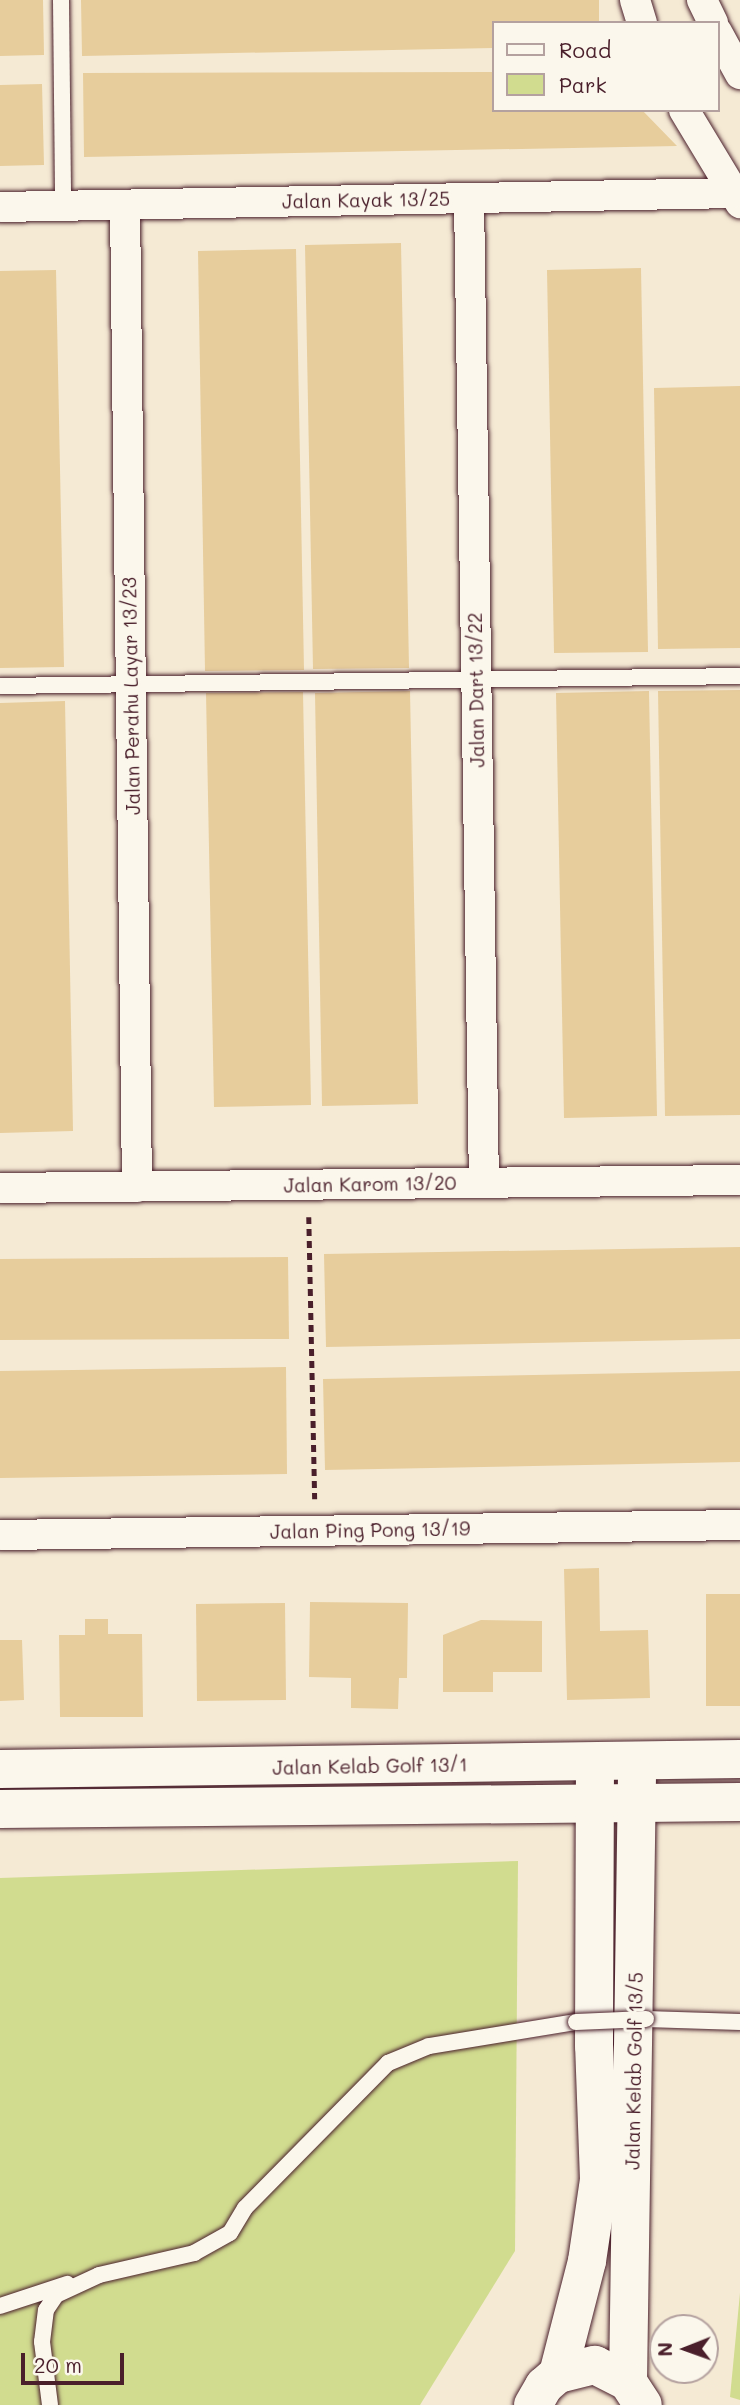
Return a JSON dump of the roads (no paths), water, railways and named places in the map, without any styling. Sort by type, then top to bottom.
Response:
[{"type":"street","points":[[635,0],[641,21]]},
{"type":"street","points":[[702,0],[712,21]]},
{"type":"street","points":[[719,36],[740,74]]},
{"type":"street","points":[[685,112],[736,198]]},
{"type":"street","name":"Jalan Kayak 13/25","points":[[0,207],[469,198],[736,198]]},
{"type":"street","name":"Jalan Dart 13/22","points":[[469,198],[484,1183]]},
{"type":"street","name":"Jalan Perahu Layar 13/23","points":[[125,205],[137,1187]]},
{"type":"street","name":"Jalan Karom 13/20","points":[[0,1188],[740,1180]]},
{"type":"street","name":"Jalan Ping Pong 13/19","points":[[0,1535],[740,1525]]},
{"type":"street","name":"Jalan Kelab Golf 13/1","points":[[0,1769],[740,1759]]},
{"type":"street","name":"Jalan Kelab Golf 13/5","points":[[636,2393],[637,1760]]},
{"type":"street","name":"Jalan Kelab Golf 13/5","points":[[558,2374],[586,2262],[599,2180],[594,2046],[595,1762]]},
{"type":"street","name":"Jalan Kelab Golf 13/1","points":[[0,1809],[740,1802]]},
{"type":"street","points":[[533,2405],[544,2385],[558,2374],[594,2365],[636,2393]]},
{"type":"lane","points":[[61,0],[63,206]]},
{"type":"lane","points":[[0,686],[740,676]]},
{"type":"lane","points":[[0,2306],[99,2275],[194,2253],[230,2233],[245,2208],[388,2063],[429,2046],[576,2022],[646,2019],[740,2022]]},
{"type":"lane","points":[[50,2405],[41,2342],[46,2310],[55,2295],[99,2275]]}]
